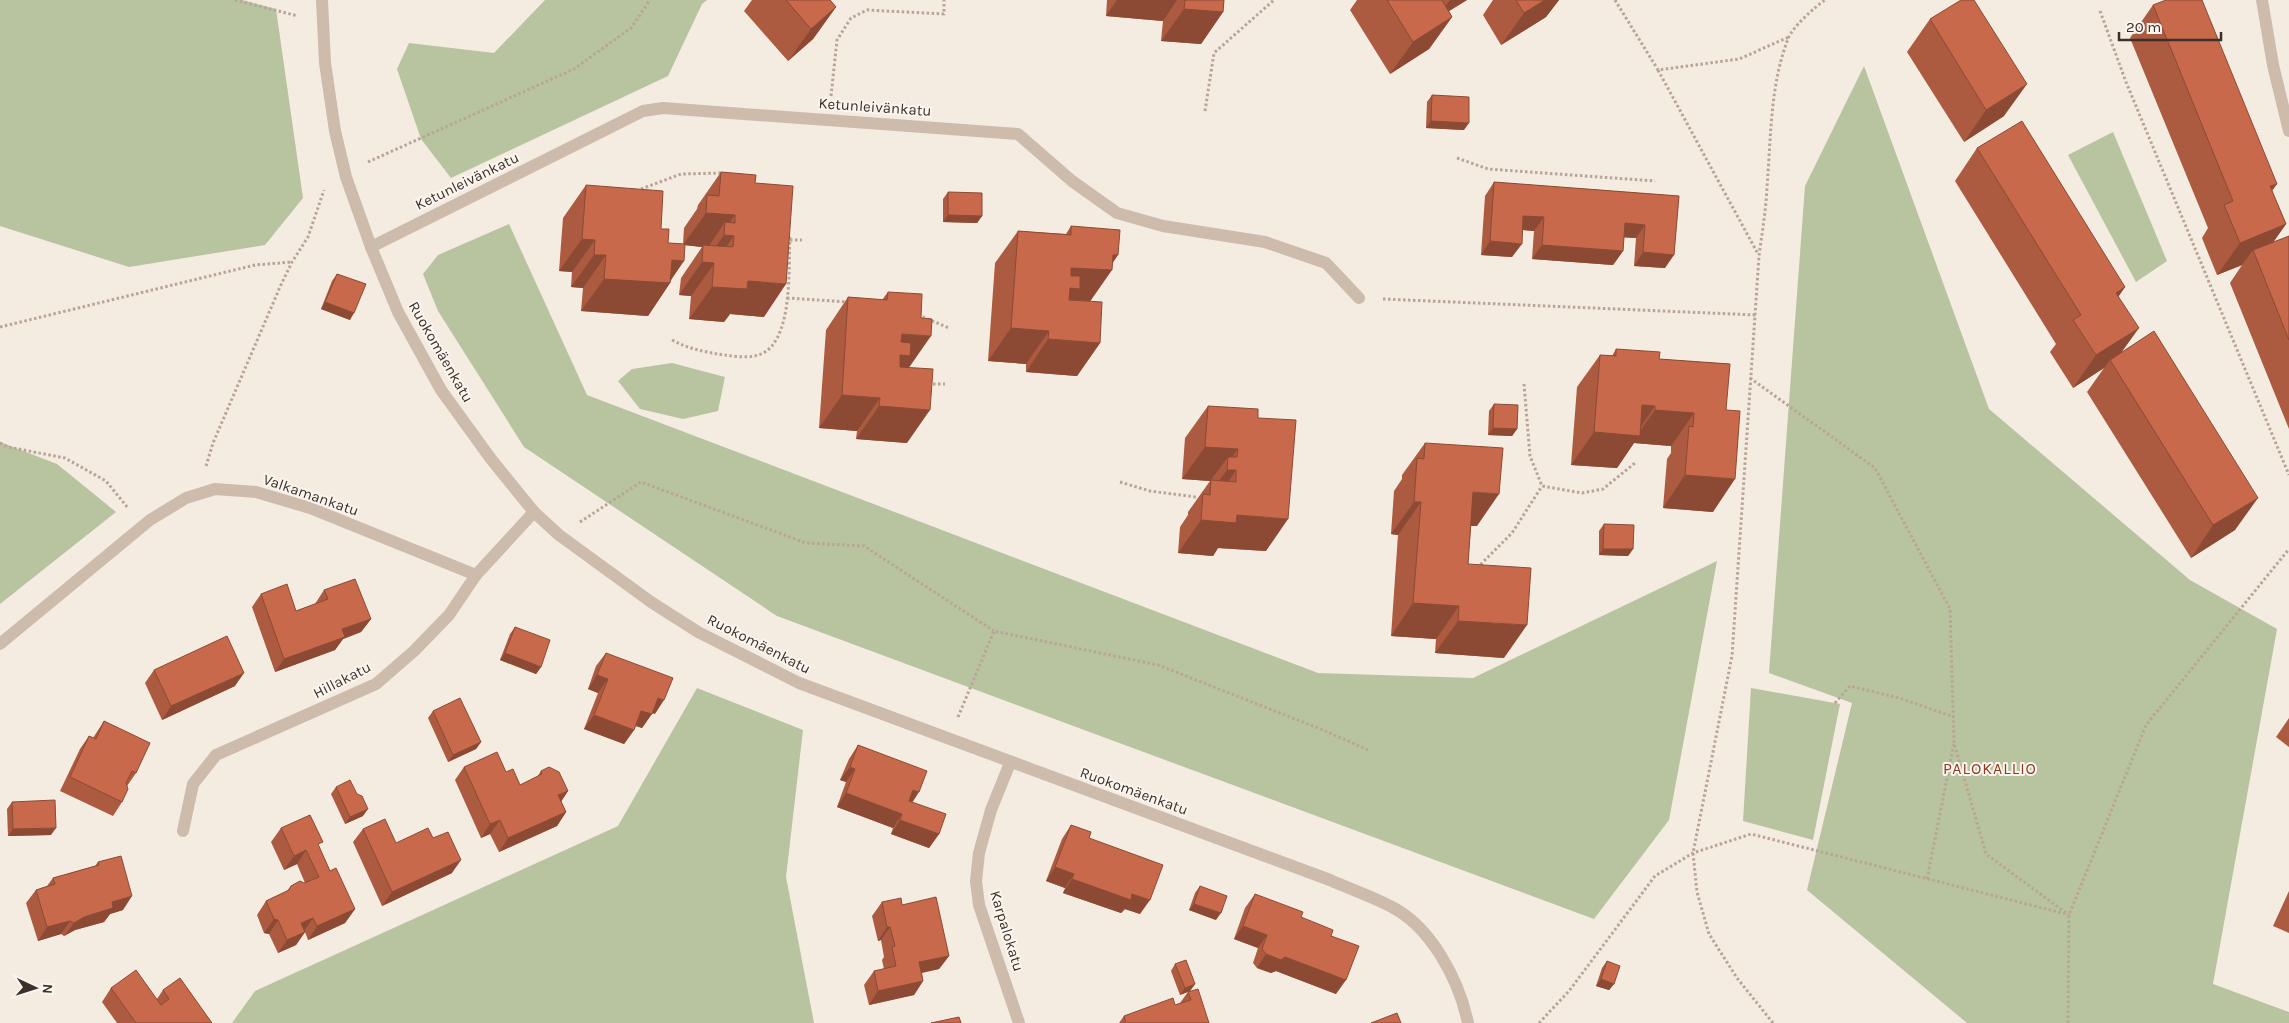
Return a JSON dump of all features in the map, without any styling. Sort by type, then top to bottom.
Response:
[{"type":"street","name":"Ruokomäenkatu","points":[[322,0],[325,63],[335,131],[346,177],[371,247],[398,312],[441,390],[491,459],[534,512],[559,535],[651,602],[698,632],[799,683],[948,740],[1330,880],[1391,906],[1418,925],[1436,950],[1455,981],[1468,1023]]},
{"type":"street","points":[[2262,0],[2273,65],[2289,131]]},
{"type":"street","name":"Ketunleivänkatu","points":[[371,247],[643,111],[663,108],[1018,134],[1072,181],[1117,214],[1163,226],[1265,242],[1326,263],[1359,298]]},
{"type":"street","name":"Valkamankatu","points":[[0,644],[142,526],[186,498],[202,492],[235,490],[267,495],[310,508],[476,575]]},
{"type":"street","name":"Hillakatu","points":[[183,831],[193,784],[216,755],[376,684],[414,651],[449,616],[476,575],[534,512]]},
{"type":"street","name":"Karpalokatu","points":[[1010,763],[988,818],[979,853],[976,881],[979,905],[1019,1023]]},
{"type":"path","points":[[235,0],[298,16]]},
{"type":"path","points":[[371,159],[574,69],[631,28],[650,0]]},
{"type":"path","points":[[831,102],[837,40],[851,18],[867,10],[944,14],[944,0]]},
{"type":"path","points":[[1205,111],[1214,53],[1274,0]]},
{"type":"path","points":[[1616,0],[1658,70],[1759,256]]},
{"type":"path","points":[[1658,70],[1739,59],[1789,37],[1816,6],[1825,0]]},
{"type":"path","points":[[2100,11],[2126,82],[2289,475]]},
{"type":"path","points":[[1773,1023],[1736,978],[1709,934],[1697,892],[1693,853],[1732,656],[1750,378],[1772,112],[1779,73],[1789,37]]},
{"type":"path","points":[[1457,158],[1488,169],[1655,181]]},
{"type":"path","points":[[640,189],[681,174],[721,173],[729,175]]},
{"type":"path","points":[[202,492],[206,467],[213,443],[292,262],[308,237],[325,185]]},
{"type":"path","points":[[672,340],[691,350],[736,357],[756,356],[770,349],[784,326],[790,233]]},
{"type":"path","points":[[790,240],[802,240]]},
{"type":"path","points":[[0,327],[255,265],[292,262]]},
{"type":"path","points":[[787,298],[850,302]]},
{"type":"path","points":[[1359,298],[1756,315]]},
{"type":"path","points":[[913,314],[949,328]]},
{"type":"path","points":[[1750,378],[1874,468],[1950,608],[1954,743],[1927,879]]},
{"type":"path","points":[[919,384],[945,384]]},
{"type":"path","points":[[1524,384],[1530,456],[1542,486]]},
{"type":"path","points":[[0,443],[8,447],[65,458],[106,481],[142,526]]},
{"type":"path","points":[[1542,486],[1582,493],[1603,489],[1635,463]]},
{"type":"path","points":[[559,535],[641,482],[806,543],[864,546],[994,631],[1158,665],[1324,730],[1368,750]]},
{"type":"path","points":[[1120,482],[1150,491],[1196,497]]},
{"type":"path","points":[[1473,572],[1512,533],[1542,486]]},
{"type":"path","points":[[2068,1023],[2069,915],[2146,725],[2289,549]]},
{"type":"path","points":[[948,740],[994,631]]},
{"type":"path","points":[[1835,703],[1850,686],[1899,698],[1954,717]]},
{"type":"path","points":[[1954,743],[1986,854],[2069,915]]},
{"type":"path","points":[[1539,1023],[1569,991],[1655,876],[1693,853],[1751,834],[2069,915]]},
{"type":"green space","points":[[0,0],[242,0],[276,9],[303,198],[265,245],[129,267],[0,226]]},
{"type":"green space","points":[[545,0],[707,0],[702,4],[668,76],[451,178],[421,139],[397,69],[409,43],[494,53]]},
{"type":"green space","points":[[1864,66],[1989,409],[2190,580],[2277,629],[2213,984],[2289,1012],[2289,1023],[1967,1023],[1807,890],[1852,703],[1769,673],[1805,186]]},
{"type":"green space","points":[[2113,132],[2167,261],[2136,282],[2068,155]]},
{"type":"green space","points":[[509,224],[587,395],[1318,673],[1473,678],[1717,561],[1669,820],[1594,919],[777,616],[524,447],[438,311],[423,274],[438,255]]},
{"type":"green space","points":[[672,363],[725,377],[718,411],[683,419],[640,409],[618,381],[632,369]]},
{"type":"green space","points":[[0,442],[57,464],[116,512],[0,604]]},
{"type":"green space","points":[[697,688],[803,730],[786,877],[814,1023],[232,1023],[255,991],[618,826]]},
{"type":"green space","points":[[1751,688],[1840,704],[1813,840],[1743,821]]},
{"type":"building","points":[[786,0],[830,0],[836,7],[811,29]]},
{"type":"building","points":[[1185,0],[1224,0],[1223,12],[1184,9]]},
{"type":"building","points":[[1387,0],[1442,0],[1452,17],[1413,42]]},
{"type":"building","points":[[1516,0],[1545,0],[1524,13]]},
{"type":"building","points":[[1961,0],[1974,0],[2027,84],[1986,110],[1930,19]]},
{"type":"building","points":[[2166,0],[2202,0],[2277,184],[2270,186],[2286,224],[2240,243],[2224,205],[2233,201],[2153,5]]},
{"type":"building","points":[[1432,95],[1469,97],[1469,123],[1431,121]]},
{"type":"building","points":[[2022,121],[2125,287],[2116,293],[2139,328],[2096,355],[2073,320],[2081,315],[1977,148]]},
{"type":"building","points":[[721,172],[756,175],[755,183],[793,186],[786,284],[748,281],[747,289],[712,287],[714,263],[702,262],[703,245],[733,247],[734,236],[724,235],[725,222],[735,223],[735,215],[706,213],[707,195],[719,196]]},
{"type":"building","points":[[1494,182],[1679,196],[1674,255],[1643,252],[1645,225],[1625,223],[1623,251],[1542,245],[1544,217],[1523,216],[1522,244],[1490,241]]},
{"type":"building","points":[[586,185],[663,191],[661,229],[669,229],[668,243],[685,244],[684,261],[672,260],[670,283],[604,279],[606,255],[594,255],[595,240],[582,239]]},
{"type":"building","points":[[948,192],[982,193],[982,216],[948,215]]},
{"type":"building","points":[[1071,226],[1120,230],[1118,255],[1113,255],[1112,270],[1071,268],[1071,276],[1080,276],[1080,289],[1070,288],[1069,300],[1102,302],[1100,343],[1048,339],[1049,331],[1011,328],[1018,231],[1071,235]]},
{"type":"building","points":[[2289,236],[2289,340],[2253,250]]},
{"type":"building","points":[[337,274],[366,284],[354,313],[325,302]]},
{"type":"building","points":[[888,292],[922,294],[921,318],[932,319],[931,336],[902,334],[901,342],[911,343],[910,356],[900,355],[900,367],[933,369],[930,410],[879,406],[880,398],[842,395],[848,297],[887,300]]},
{"type":"building","points":[[2154,331],[2258,498],[2213,525],[2110,360]]},
{"type":"building","points":[[1616,349],[1660,352],[1659,359],[1730,364],[1726,410],[1740,411],[1735,479],[1685,475],[1689,426],[1693,427],[1694,413],[1655,410],[1655,406],[1642,405],[1640,436],[1594,432],[1600,355],[1616,356]]},
{"type":"building","points":[[1494,404],[1518,405],[1517,429],[1493,428]]},
{"type":"building","points":[[1208,406],[1258,409],[1258,418],[1296,420],[1288,519],[1237,515],[1236,523],[1201,520],[1203,494],[1210,495],[1211,480],[1236,482],[1236,470],[1227,470],[1228,457],[1237,457],[1238,449],[1205,447]]},
{"type":"building","points":[[1425,443],[1503,448],[1499,494],[1473,492],[1468,564],[1531,568],[1527,625],[1458,621],[1459,606],[1413,603],[1421,502],[1414,502],[1417,458],[1424,459]]},
{"type":"building","points":[[1604,524],[1634,525],[1633,549],[1603,549]]},
{"type":"building","points":[[355,579],[371,619],[342,629],[345,637],[284,659],[261,594],[287,584],[296,611],[328,599],[324,590]]},
{"type":"building","points":[[515,627],[550,640],[541,667],[505,653]]},
{"type":"building","points":[[227,636],[244,673],[171,706],[154,670]]},
{"type":"building","points":[[606,653],[673,678],[664,700],[658,698],[652,714],[641,711],[634,730],[594,715],[608,679],[597,675]]},
{"type":"building","points":[[460,698],[481,742],[453,755],[433,711]]},
{"type":"building","points":[[104,721],[150,743],[136,773],[132,771],[126,783],[128,789],[122,802],[70,777],[89,736],[96,739]]},
{"type":"building","points":[[858,745],[927,771],[919,792],[913,790],[909,801],[946,814],[939,834],[900,820],[902,814],[846,793],[855,769],[850,767]]},
{"type":"building","points":[[497,752],[506,772],[513,769],[520,785],[542,774],[541,771],[549,767],[559,772],[568,791],[558,795],[566,812],[508,838],[500,820],[490,824],[464,767]]},
{"type":"building","points":[[350,780],[357,794],[362,796],[368,809],[350,817],[336,787]]},
{"type":"building","points":[[55,800],[56,828],[13,829],[12,802]]},
{"type":"building","points":[[310,815],[323,842],[318,844],[330,871],[336,868],[355,909],[317,926],[313,918],[301,923],[305,932],[287,940],[278,920],[274,919],[266,901],[289,890],[291,886],[300,881],[304,883],[319,877],[306,850],[294,856],[281,828]]},
{"type":"building","points":[[385,819],[396,843],[428,828],[433,838],[448,832],[461,860],[392,892],[363,829]]},
{"type":"building","points":[[1071,825],[1091,832],[1089,838],[1163,865],[1150,900],[1132,894],[1131,900],[1072,879],[1074,874],[1055,867]]},
{"type":"building","points":[[121,856],[132,896],[112,902],[113,908],[84,917],[74,923],[70,921],[47,927],[36,890],[55,884],[53,878],[99,865],[98,862]]},
{"type":"building","points":[[1200,886],[1227,896],[1221,913],[1194,904]]},
{"type":"building","points":[[1255,894],[1303,912],[1301,917],[1333,930],[1331,936],[1359,946],[1346,980],[1285,957],[1281,960],[1266,954],[1262,949],[1267,935],[1243,926]]},
{"type":"building","points":[[936,897],[949,956],[919,962],[923,981],[878,991],[874,971],[896,966],[892,947],[895,946],[890,927],[887,927],[882,902],[901,898],[902,905]]},
{"type":"building","points":[[1186,960],[1195,984],[1185,988],[1175,964]]},
{"type":"building","points":[[1607,961],[1620,966],[1614,984],[1601,979]]},
{"type":"building","points":[[136,970],[161,1005],[169,999],[163,990],[180,978],[212,1023],[136,1023],[111,988]]},
{"type":"building","points":[[1198,989],[1209,1023],[1126,1023],[1124,1016],[1173,998],[1175,1005],[1191,1000],[1188,992]]},
{"type":"building","points":[[1397,1013],[1401,1023],[1371,1023]]},
{"type":"building","points":[[959,1017],[961,1023],[931,1023]]},
{"type":"district","name":"PALOKALLIO","points":[[1990,768]]}]
